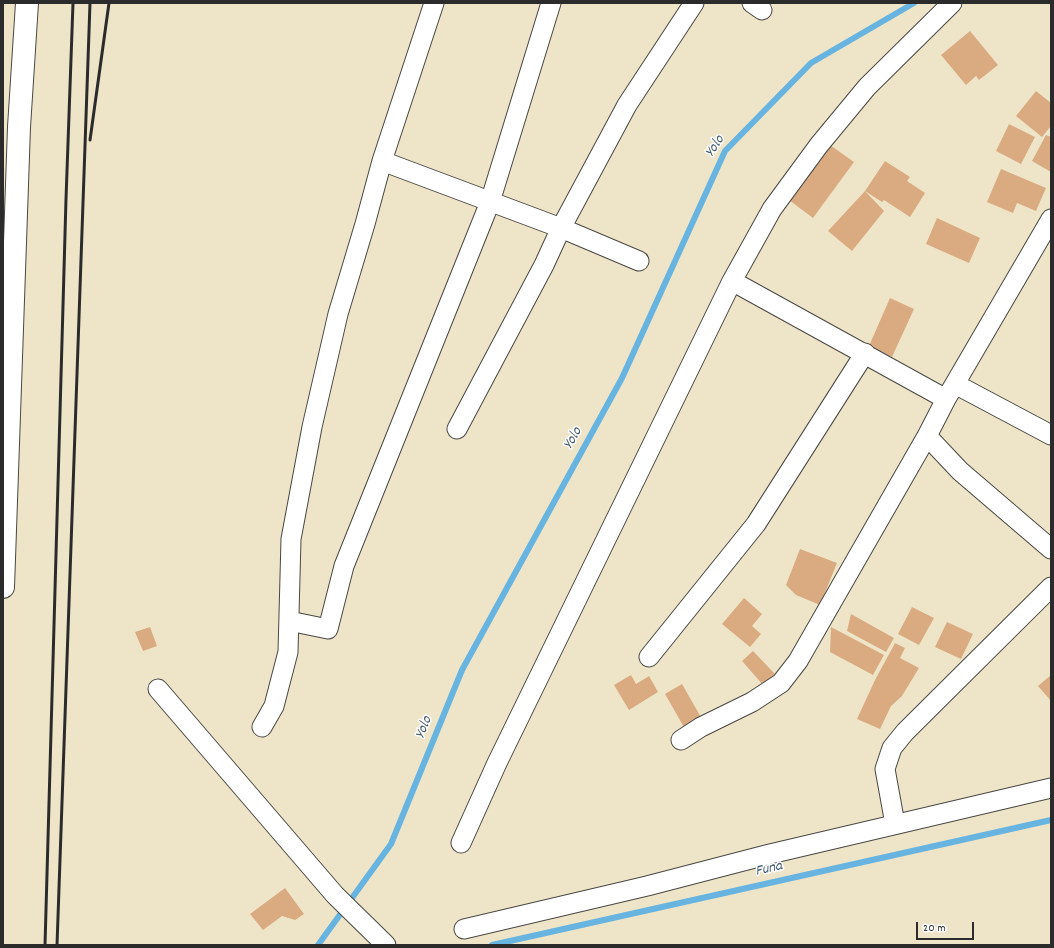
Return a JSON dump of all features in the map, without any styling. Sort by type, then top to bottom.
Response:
[{"type":"main road","points":[[3,587],[5,489],[19,127],[26,3]]},
{"type":"street","points":[[262,727],[274,706],[288,652],[290,539],[312,427],[338,314],[366,224],[382,161],[434,3]]},
{"type":"street","points":[[289,621],[328,629],[344,566],[490,202],[551,3]]},
{"type":"street","points":[[457,429],[544,265],[561,228],[627,105],[694,3]]},
{"type":"street","points":[[461,843],[496,764],[732,281],[772,209],[819,145],[867,87],[952,3]]},
{"type":"street","points":[[382,161],[561,228],[640,261]]},
{"type":"street","points":[[681,740],[701,727],[752,702],[781,684],[798,661],[927,436],[950,391],[1051,219]]},
{"type":"street","points":[[732,281],[865,354],[1051,435]]},
{"type":"street","points":[[649,657],[756,524],[865,354]]},
{"type":"street","points":[[927,436],[960,471],[1051,550]]},
{"type":"street","points":[[895,824],[886,769],[892,748],[905,732],[1051,587]]},
{"type":"street","points":[[158,689],[335,895],[386,945]]},
{"type":"street","points":[[464,929],[647,886],[762,856],[895,824],[1051,788]]},
{"type":"building","points":[[970,31],[998,65],[979,80],[976,76],[966,85],[941,55]]},
{"type":"building","points":[[1036,91],[1051,103],[1051,126],[1042,137],[1016,116]]},
{"type":"building","points":[[1009,124],[1035,137],[1021,164],[996,151]]},
{"type":"building","points":[[1046,135],[1051,137],[1051,172],[1032,161]]},
{"type":"building","points":[[830,145],[854,162],[813,218],[789,200]]},
{"type":"building","points":[[885,161],[910,177],[907,181],[925,193],[910,217],[884,200],[882,202],[865,191]]},
{"type":"building","points":[[1001,169],[1046,188],[1036,211],[1017,203],[1013,213],[987,202]]},
{"type":"building","points":[[865,191],[884,211],[852,251],[828,231]]},
{"type":"building","points":[[937,218],[980,238],[969,263],[926,244]]},
{"type":"building","points":[[890,298],[914,309],[892,357],[869,346]]},
{"type":"building","points":[[800,549],[837,563],[820,605],[796,595],[786,585]]},
{"type":"building","points":[[744,598],[762,614],[752,626],[761,634],[750,647],[722,624]]},
{"type":"building","points":[[912,607],[934,618],[919,645],[898,634]]},
{"type":"building","points":[[851,614],[894,638],[886,652],[847,631]]},
{"type":"building","points":[[947,622],[973,634],[961,659],[935,647]]},
{"type":"building","points":[[150,627],[157,646],[143,651],[135,632]]},
{"type":"building","points":[[831,627],[884,655],[873,675],[830,652]]},
{"type":"building","points":[[895,643],[905,648],[900,658],[919,668],[902,696],[891,706],[880,729],[857,719],[875,680]]},
{"type":"building","points":[[753,651],[775,674],[763,685],[742,661]]},
{"type":"building","points":[[631,675],[636,684],[649,676],[658,692],[629,710],[614,685]]},
{"type":"building","points":[[1051,675],[1051,701],[1038,686]]},
{"type":"building","points":[[682,684],[702,719],[685,729],[665,694]]},
{"type":"building","points":[[285,888],[304,914],[295,920],[282,916],[263,930],[250,914]]},
{"type":"waterway","name":"Yolo","points":[[318,945],[391,844],[462,670],[622,378],[725,151],[811,63],[914,3]]},
{"type":"waterway","name":"Funa","points":[[492,945],[1051,820]]},
{"type":"railway","points":[[45,945],[73,3]]},
{"type":"railway","points":[[57,945],[90,3]]},
{"type":"railway","points":[[90,140],[109,3]]}]
